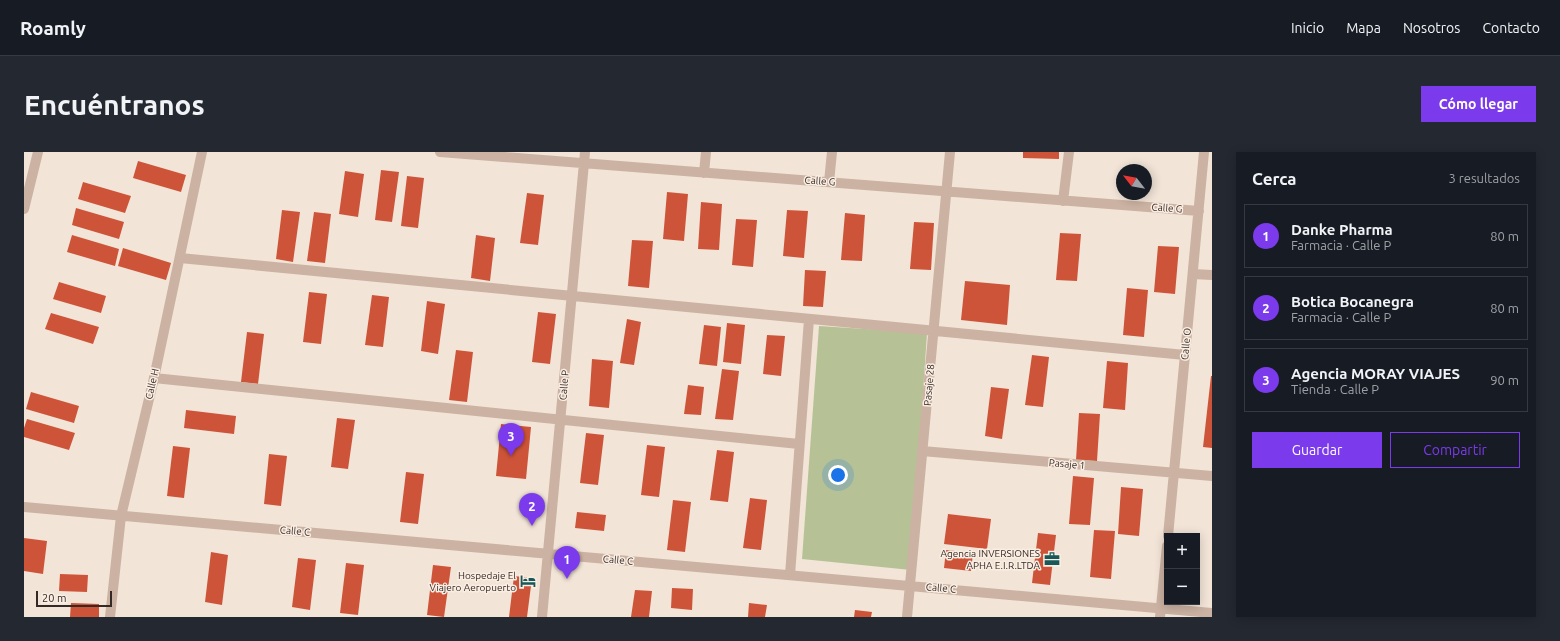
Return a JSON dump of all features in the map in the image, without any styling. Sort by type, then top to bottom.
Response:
[{"type":"street","points":[[24,209],[38,152]]},
{"type":"street","name":"Calle H","points":[[110,617],[121,516],[154,378],[202,152]]},
{"type":"street","name":"Calle G","points":[[440,152],[1199,211]]},
{"type":"street","name":"Calle P","points":[[542,617],[585,152]]},
{"type":"street","points":[[704,173],[706,152]]},
{"type":"street","points":[[829,182],[832,152]]},
{"type":"street","name":"Pasaje 28","points":[[907,617],[950,152]]},
{"type":"street","points":[[1063,201],[1069,152]]},
{"type":"street","name":"Calle O","points":[[1168,533],[1204,152]]},
{"type":"street","points":[[180,258],[1185,356]]},
{"type":"street","points":[[1193,274],[1212,275]]},
{"type":"street","points":[[790,575],[809,319]]},
{"type":"street","points":[[154,378],[799,444]]},
{"type":"street","name":"Pasaje 1","points":[[922,451],[1174,474],[1212,476]]},
{"type":"street","name":"Calle C","points":[[24,507],[910,586],[1161,612],[1212,612]]},
{"type":"street","points":[[1161,612],[1165,569]]},
{"type":"green space","points":[[819,326],[927,333],[911,570],[802,559]]},
{"type":"building","points":[[1023,152],[1059,152],[1059,159],[1023,158]]},
{"type":"building","points":[[138,161],[186,175],[181,192],[133,178]]},
{"type":"building","points":[[381,170],[399,172],[392,222],[375,220]]},
{"type":"building","points":[[345,171],[364,174],[358,217],[339,214]]},
{"type":"building","points":[[407,176],[424,178],[418,228],[401,226]]},
{"type":"building","points":[[83,182],[131,196],[125,213],[78,199]]},
{"type":"building","points":[[667,192],[688,194],[684,241],[663,239]]},
{"type":"building","points":[[527,193],[544,195],[538,245],[520,243]]},
{"type":"building","points":[[701,202],[722,204],[719,250],[698,249]]},
{"type":"building","points":[[76,208],[124,222],[119,239],[72,225]]},
{"type":"building","points":[[282,210],[300,212],[293,262],[276,259]]},
{"type":"building","points":[[787,210],[808,211],[804,258],[783,256]]},
{"type":"building","points":[[314,212],[331,214],[325,263],[307,261]]},
{"type":"building","points":[[845,213],[865,215],[862,261],[841,260]]},
{"type":"building","points":[[736,219],[757,220],[753,267],[732,265]]},
{"type":"building","points":[[914,222],[934,223],[931,270],[910,269]]},
{"type":"building","points":[[1060,233],[1081,234],[1077,281],[1056,280]]},
{"type":"building","points":[[72,235],[119,249],[115,266],[67,252]]},
{"type":"building","points":[[476,235],[495,238],[490,281],[471,278]]},
{"type":"building","points":[[632,240],[653,241],[649,288],[628,286]]},
{"type":"building","points":[[1158,246],[1179,247],[1175,294],[1154,292]]},
{"type":"building","points":[[123,248],[171,263],[166,280],[118,266]]},
{"type":"building","points":[[805,270],[826,271],[823,307],[803,306]]},
{"type":"building","points":[[965,281],[1010,285],[1007,325],[961,320]]},
{"type":"building","points":[[59,282],[106,296],[101,313],[53,299]]},
{"type":"building","points":[[1127,288],[1148,290],[1144,337],[1123,335]]},
{"type":"building","points":[[309,292],[327,294],[321,344],[303,342]]},
{"type":"building","points":[[372,295],[389,297],[383,347],[365,345]]},
{"type":"building","points":[[427,301],[445,304],[438,354],[421,351]]},
{"type":"building","points":[[538,312],[556,314],[550,364],[532,362]]},
{"type":"building","points":[[51,313],[99,327],[93,344],[45,329]]},
{"type":"building","points":[[627,319],[641,322],[634,365],[620,363]]},
{"type":"building","points":[[727,323],[745,325],[741,364],[723,362]]},
{"type":"building","points":[[704,325],[721,327],[717,366],[699,364]]},
{"type":"building","points":[[247,332],[264,334],[258,384],[241,382]]},
{"type":"building","points":[[767,335],[785,336],[781,376],[763,374]]},
{"type":"building","points":[[456,350],[473,352],[467,402],[449,400]]},
{"type":"building","points":[[1032,355],[1049,357],[1043,407],[1025,405]]},
{"type":"building","points":[[592,359],[613,361],[609,408],[589,406]]},
{"type":"building","points":[[1107,361],[1128,363],[1125,410],[1103,408]]},
{"type":"building","points":[[722,369],[739,371],[733,420],[715,419]]},
{"type":"building","points":[[1212,376],[1212,448],[1203,447]]},
{"type":"building","points":[[688,385],[704,387],[701,415],[684,414]]},
{"type":"building","points":[[991,387],[1009,389],[1002,439],[985,436]]},
{"type":"building","points":[[31,392],[79,406],[74,423],[26,409]]},
{"type":"building","points":[[186,410],[236,416],[234,434],[184,428]]},
{"type":"building","points":[[1079,413],[1100,414],[1097,461],[1076,460]]},
{"type":"building","points":[[337,418],[355,420],[348,469],[331,467]]},
{"type":"building","points":[[27,419],[75,433],[69,450],[24,437],[24,428]]},
{"type":"building","points":[[501,424],[531,427],[526,479],[496,476]]},
{"type":"building","points":[[586,433],[604,435],[598,485],[580,483]]},
{"type":"building","points":[[647,445],[665,447],[659,497],[641,495]]},
{"type":"building","points":[[173,446],[190,448],[184,498],[167,496]]},
{"type":"building","points":[[717,450],[734,452],[728,502],[710,500]]},
{"type":"building","points":[[269,454],[287,456],[281,506],[264,504]]},
{"type":"building","points":[[406,472],[424,474],[418,524],[400,522]]},
{"type":"building","points":[[1073,476],[1094,478],[1090,525],[1069,524]]},
{"type":"building","points":[[1121,487],[1143,489],[1139,536],[1118,534]]},
{"type":"building","points":[[750,498],[767,500],[761,550],[743,548]]},
{"type":"building","points":[[673,500],[691,502],[685,552],[667,550]]},
{"type":"building","points":[[577,512],[606,515],[604,531],[575,528]]},
{"type":"building","points":[[948,514],[991,519],[987,549],[944,544]]},
{"type":"building","points":[[1094,530],[1115,531],[1111,579],[1090,577]]},
{"type":"building","points":[[1038,533],[1056,535],[1050,585],[1032,583]]},
{"type":"building","points":[[24,538],[47,541],[43,574],[24,571]]},
{"type":"building","points":[[946,550],[973,553],[971,571],[944,568]]},
{"type":"building","points":[[211,552],[228,555],[222,605],[205,602]]},
{"type":"building","points":[[298,558],[316,560],[310,610],[292,607]]},
{"type":"building","points":[[346,563],[364,565],[358,615],[340,613]]},
{"type":"building","points":[[433,565],[451,567],[444,617],[427,615]]},
{"type":"building","points":[[60,574],[88,575],[87,592],[59,591]]},
{"type":"building","points":[[514,576],[532,578],[527,617],[509,617]]},
{"type":"building","points":[[672,588],[693,589],[692,610],[671,608]]},
{"type":"building","points":[[635,590],[652,591],[649,617],[631,617]]},
{"type":"building","points":[[71,603],[99,604],[99,617],[70,617]]},
{"type":"building","points":[[749,603],[767,605],[765,617],[748,617]]},
{"type":"building","points":[[855,610],[872,612],[871,617],[854,617]]},
{"type":"place","name":"Agencia MORAY VIAJES","points":[[511,456]]},
{"type":"place","name":"Botica Bocanegra","points":[[532,526]]},
{"type":"place","name":"Agencia INVERSIONES APHA E.I.R.LTDA","points":[[1052,559]]},
{"type":"place","name":"Danke Pharma","points":[[567,579]]},
{"type":"place","name":"Hospedaje El Viajero Aeropuerto","points":[[528,581]]}]
